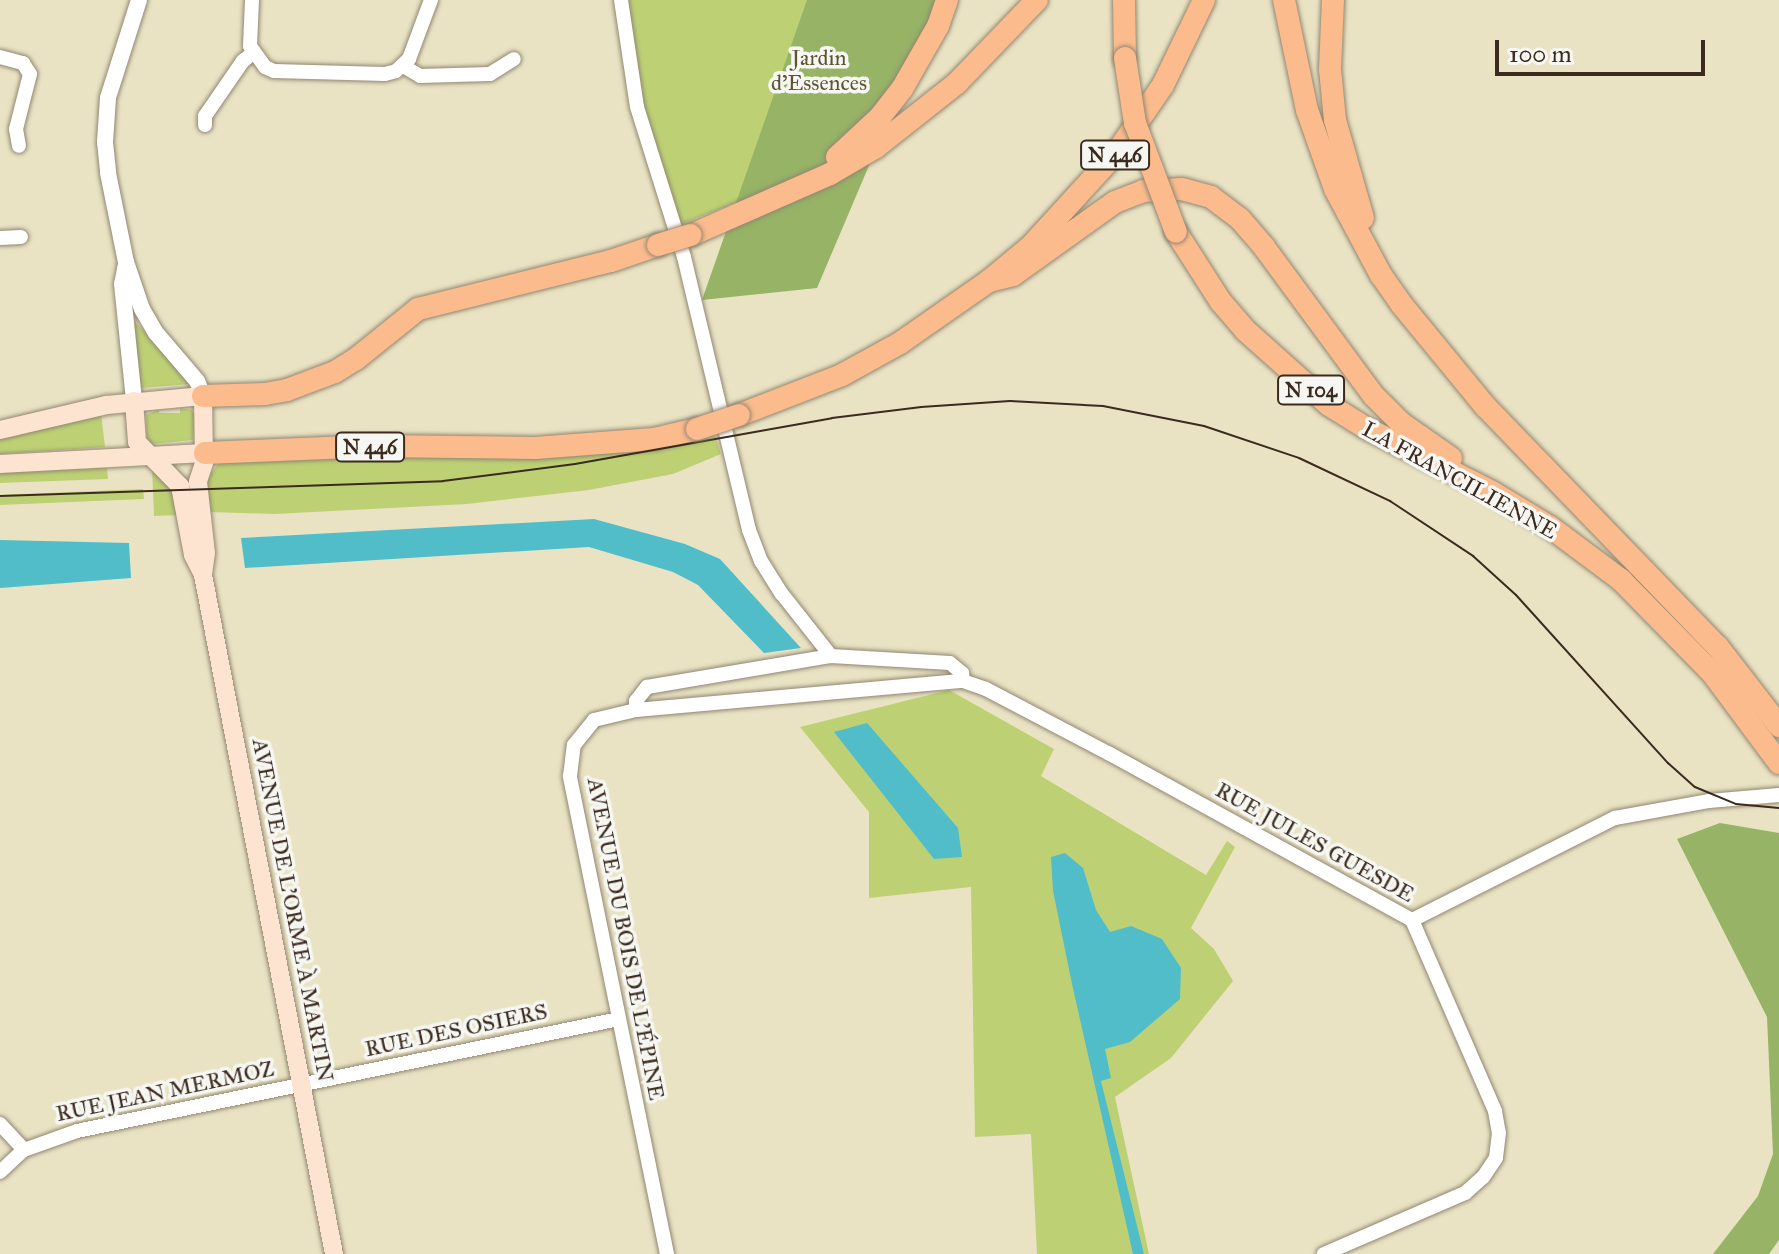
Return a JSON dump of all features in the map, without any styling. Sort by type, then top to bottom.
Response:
[{"type":"highway","points":[[805,183],[880,117],[922,56],[947,0]]},
{"type":"highway","points":[[203,396],[265,394],[287,390],[335,372],[418,309],[611,261],[691,235],[830,174],[876,147],[910,121],[986,56],[1037,0]]},
{"type":"highway","name":"LA FRANCILIENNE","points":[[1124,0],[1125,58],[1135,123],[1176,232],[1221,302],[1245,330],[1300,381],[1366,428],[1492,492],[1573,544],[1650,607],[1713,674],[1779,763]]},
{"type":"highway","name":"N 446","points":[[205,453],[374,446],[535,448],[654,439],[739,415],[842,375],[900,343],[989,281],[1032,245],[1117,152],[1163,85],[1204,0]]},
{"type":"highway","name":"LA FRANCILIENNE","points":[[1284,0],[1295,65],[1311,123],[1335,189],[1381,275],[1453,371],[1554,481],[1718,647],[1779,726]]},
{"type":"highway","points":[[1333,0],[1330,69],[1335,120],[1351,183],[1379,249],[1381,275]]},
{"type":"highway","points":[[989,281],[1013,275],[1115,202],[1143,191],[1182,189],[1211,197],[1240,219],[1264,247],[1374,396],[1427,443],[1477,474],[1492,492]]},
{"type":"main road","points":[[0,430],[134,401],[203,396]]},
{"type":"main road","name":"AVENUE DE L'ORME À MARTIN","points":[[203,396],[205,453],[198,482],[206,553],[203,575]]},
{"type":"main road","points":[[134,401],[137,442],[148,455]]},
{"type":"main road","points":[[0,464],[205,453]]},
{"type":"main road","name":"AVENUE DE L'ORME À MARTIN","points":[[148,455],[173,475],[180,486],[193,555],[203,575],[334,1254]]},
{"type":"street","points":[[139,0],[114,71],[105,121],[108,173],[126,262],[142,309],[156,333],[197,381],[203,396]]},
{"type":"street","points":[[252,0],[250,36],[253,53],[265,67],[274,71],[385,74],[403,66],[431,0]]},
{"type":"street","points":[[621,0],[637,107],[684,257],[749,530],[761,561],[782,594],[831,656]]},
{"type":"street","points":[[205,125],[205,116],[243,61],[253,53]]},
{"type":"street","points":[[0,57],[23,63],[30,74],[16,129],[19,146]]},
{"type":"street","points":[[403,66],[420,76],[490,74],[514,59]]},
{"type":"street","points":[[0,238],[21,237]]},
{"type":"street","points":[[126,262],[122,284],[134,401]]},
{"type":"street","points":[[636,710],[636,701],[647,687],[831,656],[950,663],[962,673],[963,681]]},
{"type":"street","name":"RUE JULES GUESDE","points":[[866,690],[963,681],[986,689],[1412,920],[1495,1111],[1499,1133],[1496,1158],[1483,1177],[1465,1193],[1324,1254]]},
{"type":"street","name":"AVENUE DU BOIS DE L'ÉPINE","points":[[667,1254],[593,901],[570,761],[574,745],[594,720],[636,710],[866,690]]},
{"type":"street","points":[[1412,920],[1615,818],[1709,801],[1779,795]]},
{"type":"street","name":"RUE DES OSIERS","points":[[302,1083],[619,1019]]},
{"type":"street","name":"RUE JEAN MERMOZ","points":[[3,1169],[24,1150],[77,1131],[302,1083]]},
{"type":"street","points":[[0,1124],[24,1150]]},
{"type":"street","points":[[0,1150],[3,1169]]},
{"type":"green space","name":"Jardin d'Essences","points":[[619,0],[941,0],[777,186],[674,227],[637,107]]},
{"type":"green space","points":[[807,0],[936,0],[927,29],[817,288],[702,300]]},
{"type":"green space","points":[[133,320],[148,335],[190,384],[141,388]]},
{"type":"green space","points":[[180,408],[192,410],[195,416],[193,440],[151,444],[147,440],[146,415],[159,409],[159,413],[180,413]]},
{"type":"green space","points":[[101,413],[105,447],[0,454],[0,437]]},
{"type":"green space","points":[[714,432],[721,454],[673,474],[589,490],[467,504],[275,514],[209,512],[206,479],[220,462],[547,451]]},
{"type":"green space","points":[[152,466],[169,480],[179,515],[154,516]]},
{"type":"green space","points":[[107,468],[108,479],[0,483],[0,471]]},
{"type":"green space","points":[[143,489],[144,499],[0,505],[0,495]]},
{"type":"green space","points":[[949,690],[1054,749],[1041,776],[1206,875],[1227,841],[1235,847],[1191,928],[1214,949],[1233,981],[1171,1058],[1115,1097],[1149,1254],[1037,1254],[1031,1134],[975,1137],[971,887],[869,898],[869,812],[800,727]]},
{"type":"green space","points":[[1720,823],[1779,833],[1779,1240],[1769,1254],[1713,1254],[1758,1196],[1773,1154],[1767,1017],[1677,839]]},
{"type":"water","points":[[594,519],[685,544],[720,559],[801,648],[764,653],[698,585],[673,572],[589,547],[245,568],[241,538]]},
{"type":"water","points":[[0,540],[129,543],[131,578],[0,588]]},
{"type":"water","points":[[867,723],[958,828],[962,857],[934,859],[834,732]]},
{"type":"water","points":[[1065,853],[1083,868],[1096,910],[1110,932],[1131,926],[1162,939],[1181,968],[1180,999],[1130,1042],[1105,1049],[1111,1078],[1101,1081],[1144,1254],[1133,1254],[1053,891],[1051,857]]},
{"type":"tram line","points":[[0,496],[443,481],[575,464],[832,418],[921,407],[1010,401],[1103,406],[1204,426],[1299,458],[1390,501],[1473,556],[1516,595],[1668,763],[1695,787],[1736,804],[1779,808]]}]
